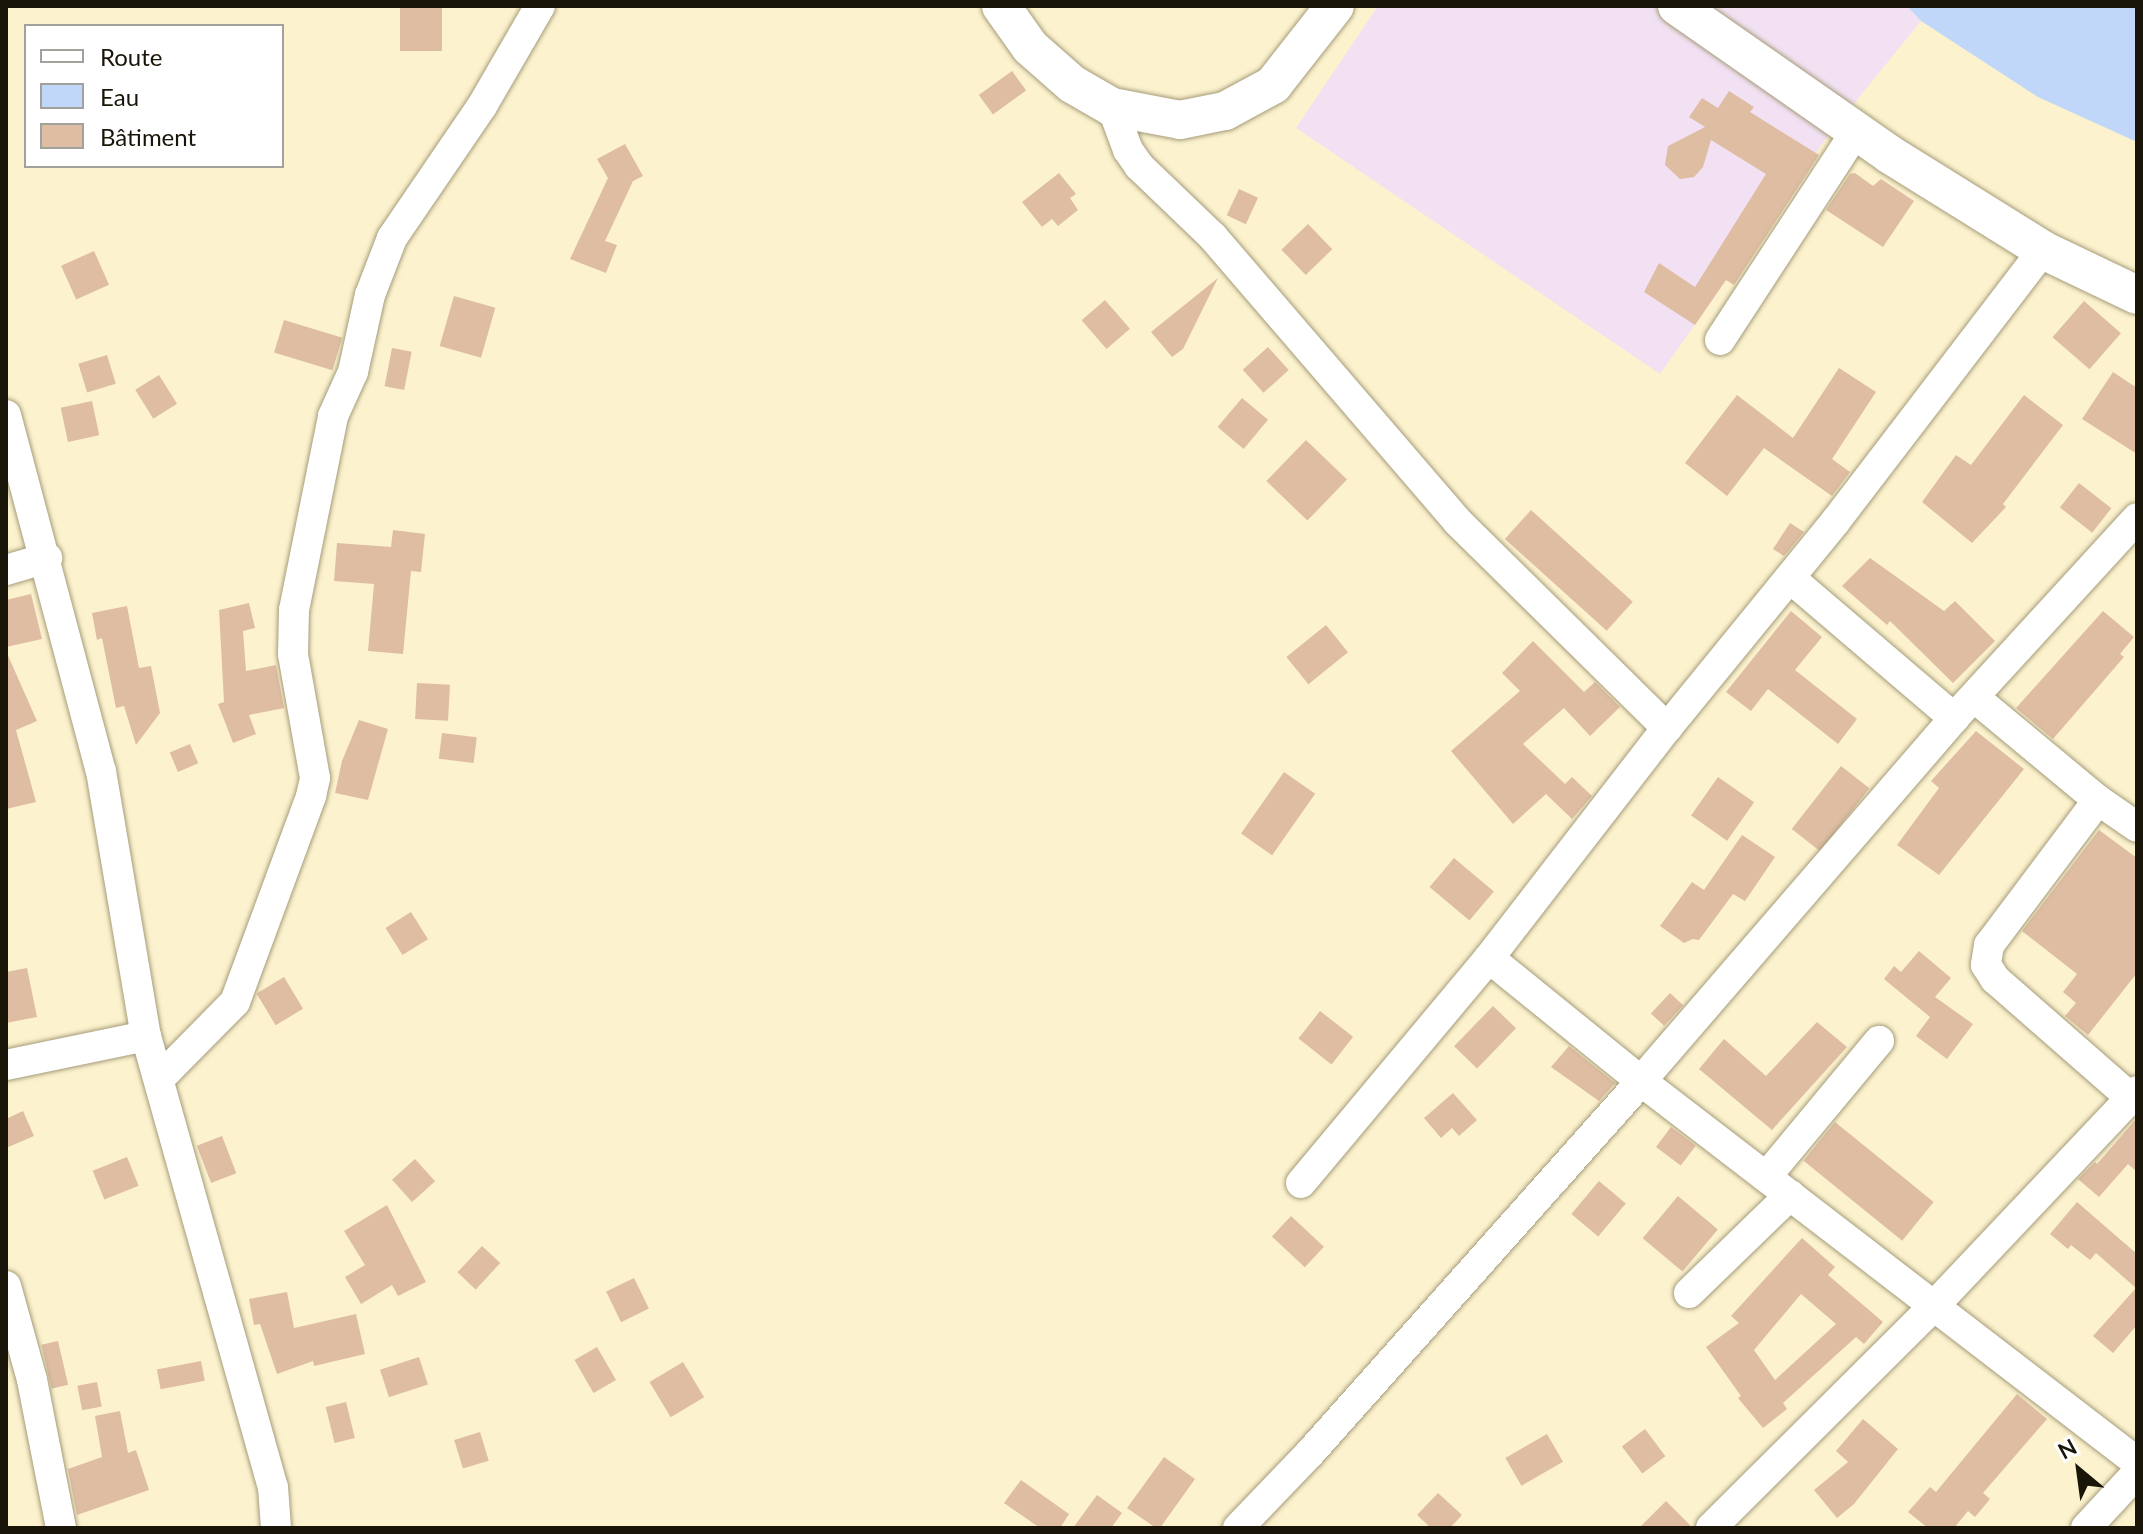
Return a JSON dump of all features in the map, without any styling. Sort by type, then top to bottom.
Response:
[{"type":"street","points":[[159,1079],[235,1002],[311,796],[315,778],[293,654],[292,620],[333,416],[353,372],[370,295],[392,238],[482,106],[540,6]]},
{"type":"street","points":[[1001,6],[1030,47],[1072,84],[1112,107],[1180,120],[1202,118],[1246,103],[1273,85],[1335,6]]},
{"type":"street","points":[[1677,6],[1856,131],[2043,250],[2137,295]]},
{"type":"street","points":[[1112,107],[1128,150],[1139,166],[1213,237],[1457,521],[1667,728]]},
{"type":"street","points":[[1720,340],[1856,131]]},
{"type":"street","points":[[1301,1183],[1489,958],[1667,728],[1790,578],[2043,250]]},
{"type":"street","points":[[6,415],[47,558],[101,771],[146,1036],[273,1487],[276,1528]]},
{"type":"street","points":[[1238,1528],[1310,1453],[1641,1081],[1965,708],[2137,518]]},
{"type":"street","points":[[6,570],[47,558]]},
{"type":"street","points":[[1790,578],[1965,708],[2137,827]]},
{"type":"street","points":[[1711,1528],[1933,1307],[2134,1094],[1995,979],[1986,965],[1989,945],[2098,800]]},
{"type":"street","points":[[1489,958],[1641,1081],[2137,1462]]},
{"type":"street","points":[[6,1065],[146,1036]]},
{"type":"street","points":[[1689,1293],[1778,1186],[1879,1041]]},
{"type":"street","points":[[6,1286],[32,1380],[61,1528]]},
{"type":"street","points":[[2086,1528],[2137,1473]]},
{"type":"shaded area","points":[[1378,6],[1907,6],[1921,21],[1830,133],[1660,374],[1296,128]]},
{"type":"water","points":[[1907,6],[2137,6],[2137,142],[2038,97],[1921,21]]},
{"type":"building","points":[[400,6],[442,6],[442,51],[400,51]]},
{"type":"building","points":[[1012,71],[1026,90],[993,115],[979,95]]},
{"type":"building","points":[[1729,91],[1754,107],[1750,112],[1819,155],[1734,285],[1726,280],[1695,325],[1644,292],[1659,263],[1695,287],[1766,174],[1711,140],[1703,167],[1694,177],[1680,179],[1665,165],[1668,146],[1705,127],[1689,117],[1702,98],[1718,108]]},
{"type":"building","points":[[625,144],[643,176],[633,181],[605,241],[617,245],[606,273],[570,259],[608,178],[597,159]]},
{"type":"building","points":[[1059,173],[1076,194],[1070,198],[1078,210],[1058,226],[1052,219],[1042,227],[1022,202]]},
{"type":"building","points":[[1855,173],[1873,186],[1881,179],[1914,201],[1883,247],[1826,210],[1850,174]]},
{"type":"building","points":[[1239,189],[1258,198],[1246,224],[1227,215]]},
{"type":"building","points":[[1308,224],[1332,249],[1306,275],[1281,250]]},
{"type":"building","points":[[94,251],[109,285],[76,299],[61,266]]},
{"type":"building","points":[[1218,278],[1183,349],[1172,357],[1151,332]]},
{"type":"building","points":[[454,296],[495,308],[481,358],[440,346]]},
{"type":"building","points":[[1105,300],[1130,329],[1107,349],[1082,320]]},
{"type":"building","points":[[2084,301],[2121,333],[2089,369],[2053,337]]},
{"type":"building","points":[[284,320],[342,338],[332,370],[274,353]]},
{"type":"building","points":[[1268,347],[1289,370],[1263,393],[1243,370]]},
{"type":"building","points":[[392,348],[412,352],[404,390],[385,386]]},
{"type":"building","points":[[107,355],[116,384],[87,392],[78,364]]},
{"type":"building","points":[[1839,368],[1876,392],[1832,459],[1850,472],[1832,496],[1764,448],[1727,496],[1685,463],[1737,395],[1793,438]]},
{"type":"building","points":[[2113,372],[2137,388],[2137,454],[2082,419]]},
{"type":"building","points":[[159,375],[177,404],[153,419],[135,390]]},
{"type":"building","points":[[2024,395],[2063,425],[2003,504],[2006,507],[1972,543],[1922,502],[1956,455],[1971,465]]},
{"type":"building","points":[[1242,398],[1268,420],[1244,449],[1218,427]]},
{"type":"building","points":[[92,401],[99,435],[68,442],[61,408]]},
{"type":"building","points":[[1306,440],[1347,480],[1307,521],[1266,481]]},
{"type":"building","points":[[2079,483],[2111,508],[2092,533],[2060,507]]},
{"type":"building","points":[[1531,510],[1633,602],[1607,631],[1505,539]]},
{"type":"building","points":[[1790,523],[1804,532],[1784,556],[1773,549]]},
{"type":"building","points":[[393,530],[425,534],[421,572],[411,571],[403,654],[368,651],[374,584],[334,581],[337,543],[391,547]]},
{"type":"building","points":[[1870,558],[1944,611],[1955,601],[1995,641],[1953,683],[1890,621],[1887,625],[1842,586]]},
{"type":"building","points":[[31,594],[42,639],[6,647],[6,600]]},
{"type":"building","points":[[249,603],[255,628],[243,631],[246,671],[276,665],[284,708],[249,715],[256,734],[233,743],[218,704],[224,702],[219,610]]},
{"type":"building","points":[[127,606],[139,668],[151,666],[160,713],[136,745],[124,706],[116,708],[102,638],[97,640],[92,613]]},
{"type":"building","points":[[1791,611],[1822,637],[1795,670],[1857,719],[1838,744],[1768,689],[1751,711],[1726,692]]},
{"type":"building","points":[[2103,611],[2134,637],[2120,654],[2124,657],[2053,739],[2016,708]]},
{"type":"building","points":[[1326,625],[1348,652],[1308,684],[1286,657]]},
{"type":"building","points":[[1533,641],[1584,692],[1595,682],[1620,707],[1590,736],[1564,708],[1523,744],[1565,784],[1572,777],[1592,796],[1572,819],[1546,794],[1513,824],[1451,751],[1520,691],[1502,673]]},
{"type":"building","points":[[6,651],[37,721],[16,730],[36,802],[6,809]]},
{"type":"building","points":[[417,683],[450,685],[448,721],[415,719]]},
{"type":"building","points":[[359,720],[388,729],[368,800],[335,793],[342,761]]},
{"type":"building","points":[[1976,731],[2024,769],[1939,875],[1897,845],[1939,788],[1931,781]]},
{"type":"building","points":[[442,733],[477,737],[474,763],[439,759]]},
{"type":"building","points":[[190,744],[198,763],[178,772],[170,753]]},
{"type":"building","points":[[1841,766],[1869,788],[1820,851],[1792,829]]},
{"type":"building","points":[[1284,772],[1315,794],[1272,855],[1241,833]]},
{"type":"building","points":[[1718,777],[1754,802],[1727,841],[1691,816]]},
{"type":"building","points":[[2099,830],[2137,858],[2137,973],[2088,1035],[2065,1016],[2076,1003],[2063,992],[2077,974],[2022,931]]},
{"type":"building","points":[[1742,835],[1775,857],[1745,901],[1733,894],[1699,940],[1684,943],[1660,926],[1692,882],[1704,890]]},
{"type":"building","points":[[1454,858],[1494,891],[1469,921],[1430,887]]},
{"type":"building","points":[[411,912],[428,939],[403,955],[386,928]]},
{"type":"building","points":[[1919,951],[1951,978],[1935,997],[1973,1024],[1947,1059],[1916,1036],[1930,1017],[1884,979],[1894,966],[1901,972]]},
{"type":"building","points":[[27,968],[37,1017],[6,1023],[6,972]]},
{"type":"building","points":[[284,977],[303,1009],[276,1025],[257,993]]},
{"type":"building","points":[[1670,993],[1683,1005],[1664,1026],[1651,1013]]},
{"type":"building","points":[[1493,1006],[1516,1028],[1477,1069],[1454,1046]]},
{"type":"building","points":[[1320,1011],[1353,1037],[1332,1064],[1298,1039]]},
{"type":"building","points":[[1817,1022],[1847,1047],[1772,1130],[1699,1069],[1724,1039],[1766,1076]]},
{"type":"building","points":[[1569,1046],[1615,1083],[1599,1101],[1551,1067]]},
{"type":"building","points":[[1453,1093],[1477,1120],[1459,1136],[1452,1128],[1441,1138],[1424,1118]]},
{"type":"building","points":[[23,1111],[34,1136],[6,1148],[6,1119]]},
{"type":"building","points":[[2137,1118],[2137,1172],[2128,1164],[2099,1197],[2078,1179],[2095,1162],[2097,1164]]},
{"type":"building","points":[[1835,1122],[1934,1202],[1902,1241],[1804,1161]]},
{"type":"building","points":[[1671,1127],[1696,1146],[1681,1166],[1656,1147]]},
{"type":"building","points":[[222,1136],[236,1173],[211,1183],[197,1146]]},
{"type":"building","points":[[127,1157],[139,1186],[104,1200],[93,1171]]},
{"type":"building","points":[[415,1159],[435,1181],[412,1202],[392,1180]]},
{"type":"building","points":[[1599,1181],[1626,1203],[1598,1236],[1571,1214]]},
{"type":"building","points":[[1678,1196],[1718,1229],[1682,1272],[1643,1238]]},
{"type":"building","points":[[2077,1202],[2137,1254],[2137,1325],[2113,1353],[2093,1336],[2136,1288],[2096,1253],[2090,1260],[2071,1245],[2068,1249],[2050,1234]]},
{"type":"building","points":[[387,1205],[426,1282],[398,1296],[392,1285],[361,1304],[345,1277],[365,1265],[344,1231]]},
{"type":"building","points":[[1291,1216],[1324,1247],[1305,1267],[1272,1236]]},
{"type":"building","points":[[1802,1238],[1835,1267],[1828,1275],[1883,1322],[1864,1344],[1856,1337],[1783,1403],[1787,1409],[1763,1428],[1738,1398],[1741,1396],[1706,1347],[1739,1323],[1731,1316]],"holes":[[[1801,1294],[1836,1324],[1775,1380],[1754,1350]]]},
{"type":"building","points":[[482,1246],[500,1263],[476,1289],[457,1272]]},
{"type":"building","points":[[634,1278],[649,1309],[621,1322],[606,1292]]},
{"type":"building","points":[[287,1292],[294,1328],[356,1314],[365,1354],[314,1366],[313,1361],[277,1374],[260,1324],[254,1325],[249,1299]]},
{"type":"building","points":[[58,1341],[68,1385],[52,1389],[41,1345]]},
{"type":"building","points":[[597,1347],[616,1380],[593,1393],[574,1360]]},
{"type":"building","points":[[419,1357],[428,1385],[389,1397],[380,1370]]},
{"type":"building","points":[[201,1361],[205,1381],[161,1389],[157,1370]]},
{"type":"building","points":[[683,1362],[704,1397],[671,1417],[650,1382]]},
{"type":"building","points":[[97,1382],[102,1407],[82,1410],[77,1386]]},
{"type":"building","points":[[2017,1394],[2047,1419],[1983,1493],[1990,1499],[1975,1517],[1968,1511],[1954,1528],[1928,1528],[1908,1512],[1930,1487],[1936,1492]]},
{"type":"building","points":[[346,1402],[355,1438],[335,1443],[326,1407]]},
{"type":"building","points":[[120,1411],[128,1453],[136,1450],[149,1490],[77,1515],[68,1469],[102,1457],[95,1416]]},
{"type":"building","points":[[1863,1419],[1898,1449],[1854,1504],[1837,1518],[1814,1490],[1848,1462],[1836,1451]]},
{"type":"building","points":[[1645,1429],[1665,1456],[1642,1474],[1622,1446]]},
{"type":"building","points":[[480,1432],[489,1461],[463,1469],[454,1440]]},
{"type":"building","points":[[1547,1434],[1563,1462],[1521,1486],[1505,1458]]},
{"type":"building","points":[[1164,1457],[1195,1479],[1160,1528],[1156,1528],[1127,1508]]},
{"type":"building","points":[[1021,1480],[1069,1514],[1060,1528],[1040,1528],[1004,1503]]},
{"type":"building","points":[[1438,1493],[1462,1515],[1450,1528],[1431,1528],[1417,1515]]},
{"type":"building","points":[[1097,1495],[1122,1513],[1111,1528],[1073,1528]]},
{"type":"building","points":[[1666,1501],[1693,1528],[1639,1528]]}]
